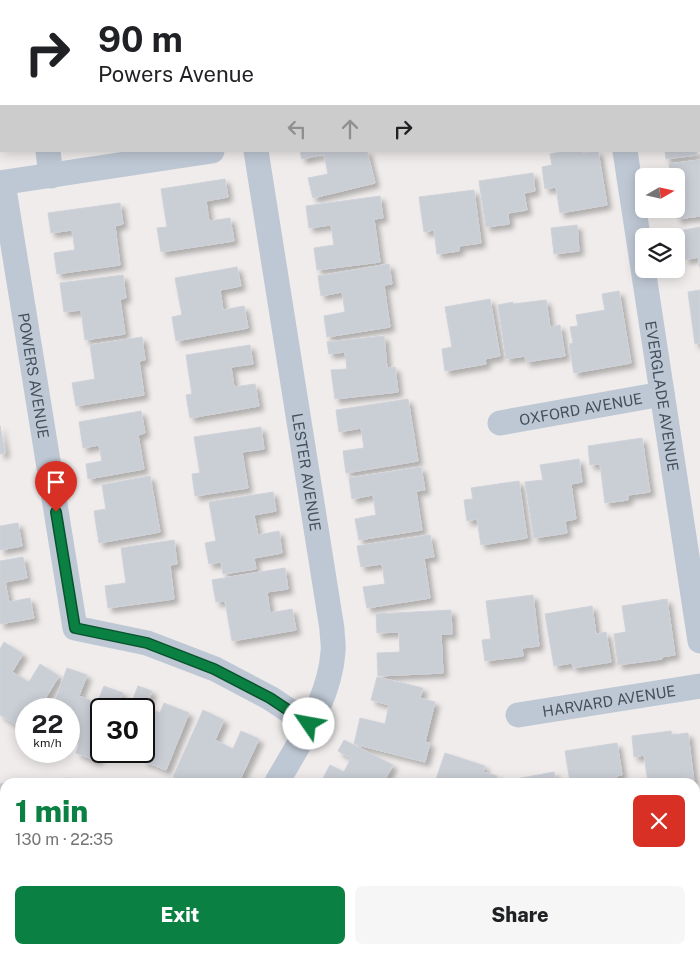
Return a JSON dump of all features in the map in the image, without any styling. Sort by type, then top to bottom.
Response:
[{"type":"street","points":[[49,152],[66,166]]},
{"type":"street","points":[[2,183],[66,166],[202,152]]},
{"type":"street","name":"LESTER AVENUE","points":[[256,152],[332,629],[333,652],[330,673],[323,694],[279,778]]},
{"type":"street","name":"EVERGLADE AVENUE","points":[[625,152],[700,641]]},
{"type":"street","name":"POWERS AVENUE","points":[[2,183],[75,628],[147,643],[214,669],[270,698],[309,724]]},
{"type":"street","name":"OXFORD AVENUE","points":[[500,423],[662,394]]},
{"type":"street","name":"HARVARD AVENUE","points":[[518,715],[700,686]]},
{"type":"building","points":[[300,152],[367,152],[375,183],[313,198],[308,178],[328,174],[324,154],[302,159]]},
{"type":"building","points":[[561,152],[598,152],[607,205],[560,213],[556,187],[545,189],[542,167],[552,165],[550,154]]},
{"type":"building","points":[[665,152],[697,152],[697,155],[666,159]]},
{"type":"building","points":[[700,160],[700,216],[685,218],[685,168],[670,168],[669,164]]},
{"type":"building","points":[[533,173],[535,191],[524,193],[527,210],[508,213],[509,224],[486,227],[479,181]]},
{"type":"building","points":[[225,179],[228,197],[206,201],[209,221],[230,218],[234,241],[161,252],[157,228],[167,227],[161,189]]},
{"type":"building","points":[[474,190],[481,243],[459,246],[459,251],[437,254],[434,230],[424,232],[419,197]]},
{"type":"building","points":[[380,196],[383,218],[374,219],[380,262],[317,270],[314,248],[334,245],[331,225],[309,228],[306,206]]},
{"type":"building","points":[[120,203],[123,224],[115,226],[120,265],[57,274],[54,253],[75,250],[72,230],[51,233],[48,213]]},
{"type":"building","points":[[577,225],[579,251],[554,254],[551,228]]},
{"type":"building","points":[[700,227],[700,267],[698,257],[685,260],[685,230]]},
{"type":"building","points":[[389,264],[392,284],[384,285],[390,327],[327,337],[324,316],[345,312],[342,292],[321,296],[318,276]]},
{"type":"building","points":[[237,267],[241,286],[220,290],[223,310],[244,306],[248,328],[176,341],[172,317],[182,315],[175,278]]},
{"type":"building","points":[[123,275],[126,298],[120,299],[125,334],[85,340],[81,310],[64,312],[60,283]]},
{"type":"building","points":[[700,290],[700,343],[695,344],[688,292]]},
{"type":"building","points":[[619,291],[631,363],[574,373],[569,344],[573,343],[570,327],[578,326],[576,315],[605,310],[602,294]]},
{"type":"building","points":[[490,299],[500,356],[485,359],[486,364],[445,371],[442,349],[452,347],[445,307]]},
{"type":"building","points":[[546,300],[550,327],[560,325],[565,356],[526,362],[525,356],[506,359],[498,305]]},
{"type":"building","points":[[384,336],[387,368],[395,367],[398,392],[335,399],[331,370],[347,369],[345,352],[329,354],[327,342]]},
{"type":"building","points":[[142,337],[145,360],[139,361],[144,395],[76,406],[72,383],[95,379],[90,345]]},
{"type":"building","points":[[250,345],[253,364],[231,367],[234,387],[255,384],[259,406],[190,418],[186,395],[192,394],[186,355]]},
{"type":"building","points":[[408,399],[418,461],[346,473],[343,451],[364,448],[361,428],[339,432],[336,410]]},
{"type":"building","points":[[141,411],[145,433],[138,435],[144,469],[88,479],[86,464],[102,461],[99,445],[83,448],[79,422]]},
{"type":"building","points":[[0,426],[5,453],[0,454]]},
{"type":"building","points":[[261,427],[264,449],[242,452],[248,488],[195,496],[192,474],[200,473],[194,437]]},
{"type":"building","points":[[642,438],[650,492],[628,495],[628,500],[605,503],[600,464],[590,465],[588,446]]},
{"type":"building","points":[[579,459],[582,482],[571,484],[576,519],[565,521],[567,533],[534,538],[525,482],[543,480],[540,465]]},
{"type":"building","points":[[421,467],[425,490],[416,491],[422,530],[359,540],[355,519],[376,515],[373,495],[352,499],[349,478]]},
{"type":"building","points":[[150,476],[160,532],[99,543],[94,511],[106,509],[102,485]]},
{"type":"building","points":[[519,481],[527,538],[481,545],[477,519],[467,521],[464,500],[473,499],[471,488]]},
{"type":"building","points":[[273,492],[276,511],[254,515],[258,535],[279,531],[282,553],[254,558],[256,569],[223,574],[221,562],[209,564],[205,543],[216,541],[209,502]]},
{"type":"building","points":[[18,523],[22,546],[0,550],[0,526]]},
{"type":"building","points":[[430,535],[434,557],[424,558],[430,598],[367,608],[363,587],[385,584],[382,564],[361,567],[357,546]]},
{"type":"building","points":[[174,540],[177,564],[170,565],[174,599],[108,608],[105,586],[126,583],[121,548]]},
{"type":"building","points":[[23,557],[27,578],[5,582],[9,602],[30,598],[34,618],[0,624],[0,561]]},
{"type":"building","points":[[285,568],[288,589],[267,592],[270,613],[292,609],[296,630],[232,641],[225,601],[216,602],[212,580]]},
{"type":"building","points":[[533,595],[539,646],[522,648],[523,656],[485,661],[482,640],[491,639],[486,601]]},
{"type":"building","points":[[667,599],[675,655],[661,657],[662,659],[618,665],[614,634],[626,632],[622,606]]},
{"type":"building","points":[[592,606],[596,634],[606,632],[611,662],[573,668],[572,663],[554,666],[545,614]]},
{"type":"building","points":[[451,610],[452,634],[441,634],[443,673],[378,676],[377,653],[400,652],[399,632],[377,633],[376,614]]},
{"type":"building","points":[[4,642],[23,654],[12,672],[29,682],[40,664],[59,676],[46,698],[15,698],[15,724],[0,715],[0,649]]},
{"type":"building","points":[[67,668],[87,675],[79,696],[90,700],[90,758],[80,755],[80,698],[56,698]]},
{"type":"building","points":[[377,677],[423,688],[420,698],[435,702],[425,742],[430,743],[425,762],[354,744],[360,718],[385,724],[389,705],[371,700]]},
{"type":"building","points":[[104,686],[123,693],[121,698],[99,698]]},
{"type":"building","points":[[138,686],[152,691],[149,698],[133,698]]},
{"type":"building","points":[[164,703],[189,713],[166,770],[148,763],[155,763],[155,711],[160,713]]},
{"type":"building","points":[[203,710],[224,720],[215,740],[233,749],[241,731],[259,739],[241,778],[173,777]]},
{"type":"building","points":[[671,731],[672,735],[688,733],[694,778],[647,778],[644,755],[634,757],[632,736]]},
{"type":"building","points":[[344,740],[393,765],[386,778],[323,778],[330,765],[344,772],[351,758],[338,751]]},
{"type":"building","points":[[617,743],[622,775],[616,776],[616,778],[569,778],[565,751]]},
{"type":"building","points":[[445,753],[485,766],[483,772],[497,776],[496,778],[436,778]]},
{"type":"building","points":[[554,772],[555,778],[521,778]]},
{"type":"route","points":[[56,512],[75,628],[147,643],[214,669],[270,698],[309,724]]}]
